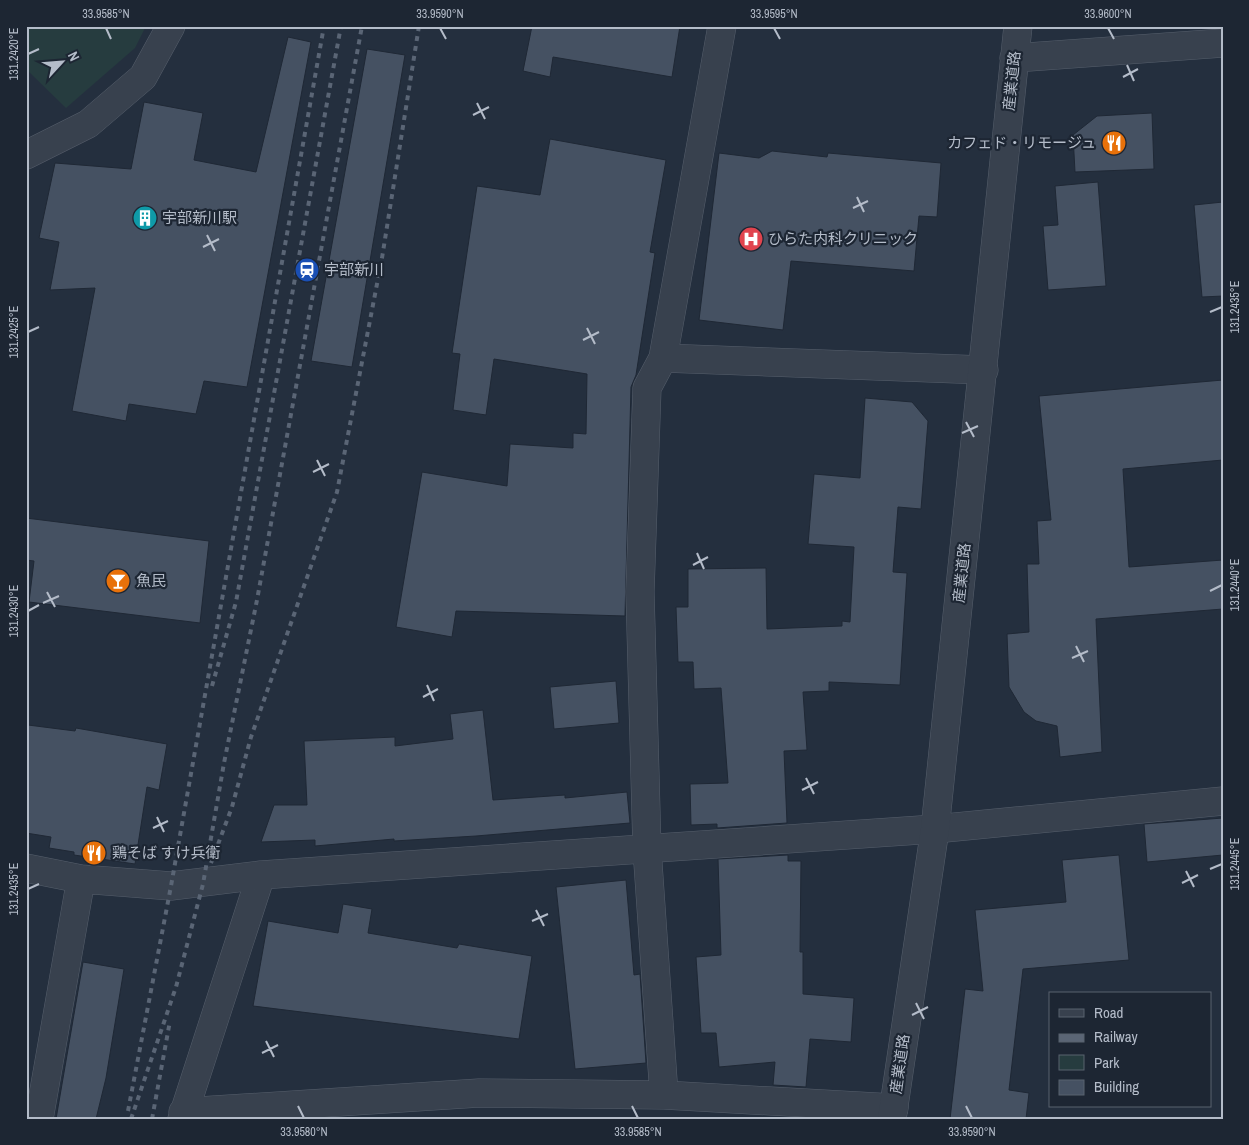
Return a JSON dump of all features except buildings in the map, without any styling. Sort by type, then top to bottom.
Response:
[{"type":"street","points":[[26,155],[88,124],[143,77],[171,26]]},
{"type":"street","points":[[664,1095],[648,849],[640,592],[647,388],[663,358],[722,26]]},
{"type":"street","name":"産業道路","points":[[893,1114],[935,829],[984,370],[1018,26]]},
{"type":"street","points":[[1014,58],[1223,42]]},
{"type":"street","points":[[663,358],[984,370]]},
{"type":"street","points":[[26,868],[81,879],[171,886],[261,875],[935,829],[1223,801]]},
{"type":"street","points":[[261,875],[183,1116],[479,1093],[664,1095],[893,1114]]},
{"type":"street","points":[[39,1119],[81,879]]},
{"type":"green space","points":[[26,26],[146,26],[135,48],[66,108],[26,69]]},
{"type":"railway","points":[[128,1111],[171,886],[324,26]]},
{"type":"railway","points":[[212,686],[236,602],[341,26]]},
{"type":"railway","points":[[131,1119],[176,987],[203,884],[362,26]]},
{"type":"railway","points":[[211,863],[232,807],[251,737],[337,492],[382,258],[419,26]]},
{"type":"railway","points":[[152,1119],[170,1021]]},
{"type":"place","name":"カフェド・リモージュ","points":[[1114,143]]},
{"type":"place","name":"宇部新川駅","points":[[145,218]]},
{"type":"place","name":"ひらた内科クリニック","points":[[751,239]]},
{"type":"place","name":"宇部新川","points":[[307,270]]},
{"type":"place","name":"魚民","points":[[118,581]]},
{"type":"place","name":"鶏そば すけ兵衛","points":[[94,853]]}]
